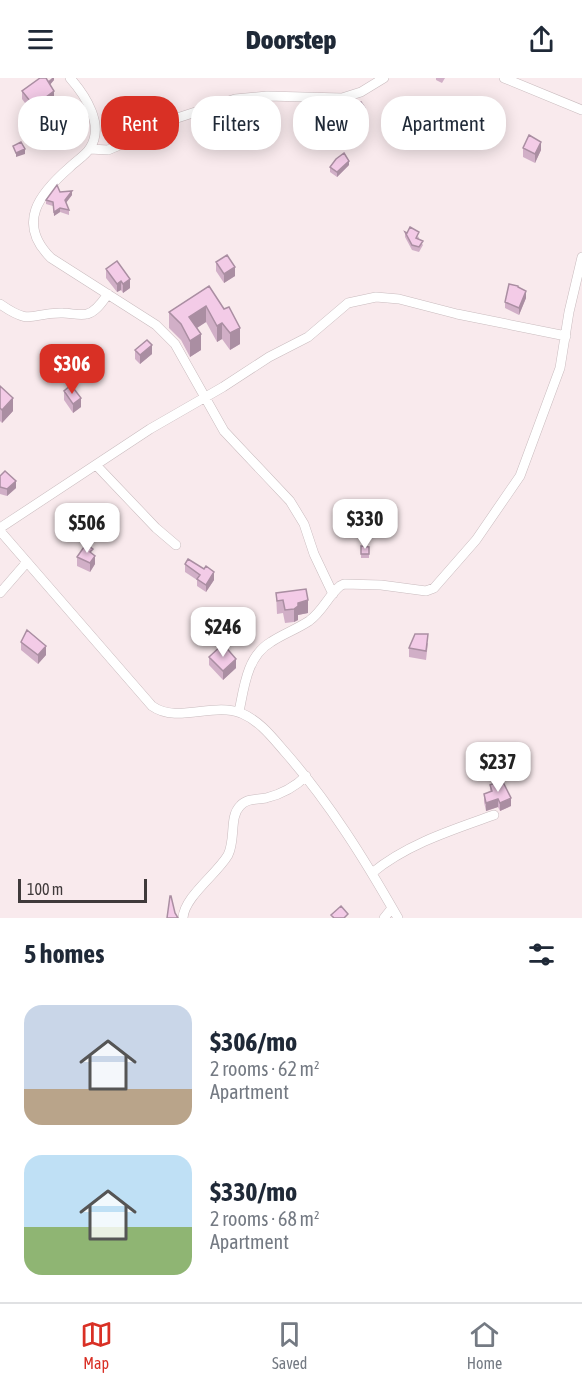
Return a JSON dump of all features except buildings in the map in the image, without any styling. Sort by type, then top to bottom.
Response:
[{"type":"street","points":[[70,78],[87,102],[95,120],[93,137],[90,149],[51,183],[36,205],[32,227],[40,247],[51,258],[156,325],[175,344],[224,431],[290,501],[304,524],[314,554],[333,594]]},
{"type":"street","points":[[90,149],[108,150],[162,123],[235,99],[267,96],[342,99],[361,92],[384,78]]},
{"type":"street","points":[[504,78],[582,110]]},
{"type":"street","points":[[239,712],[251,664],[257,654],[270,642],[318,614],[344,584],[381,585],[426,591],[434,588],[443,580],[476,540],[520,477],[553,393],[582,257]]},
{"type":"street","points":[[0,303],[22,317],[32,318],[63,313],[86,315],[94,311],[108,294]]},
{"type":"street","points":[[398,918],[352,840],[306,776],[266,730],[239,712],[221,709],[160,712],[139,693],[0,530],[150,429],[308,336],[348,303],[376,297],[399,299],[457,314],[566,336]]},
{"type":"street","points":[[97,466],[156,528],[176,545]]},
{"type":"street","points":[[0,593],[27,562]]},
{"type":"street","points":[[183,918],[186,906],[213,876],[228,854],[234,837],[234,818],[241,805],[248,800],[281,793],[296,786],[306,776]]},
{"type":"street","points":[[372,873],[395,856],[418,844],[495,815]]},
{"type":"street","points":[[384,918],[392,908]]}]
